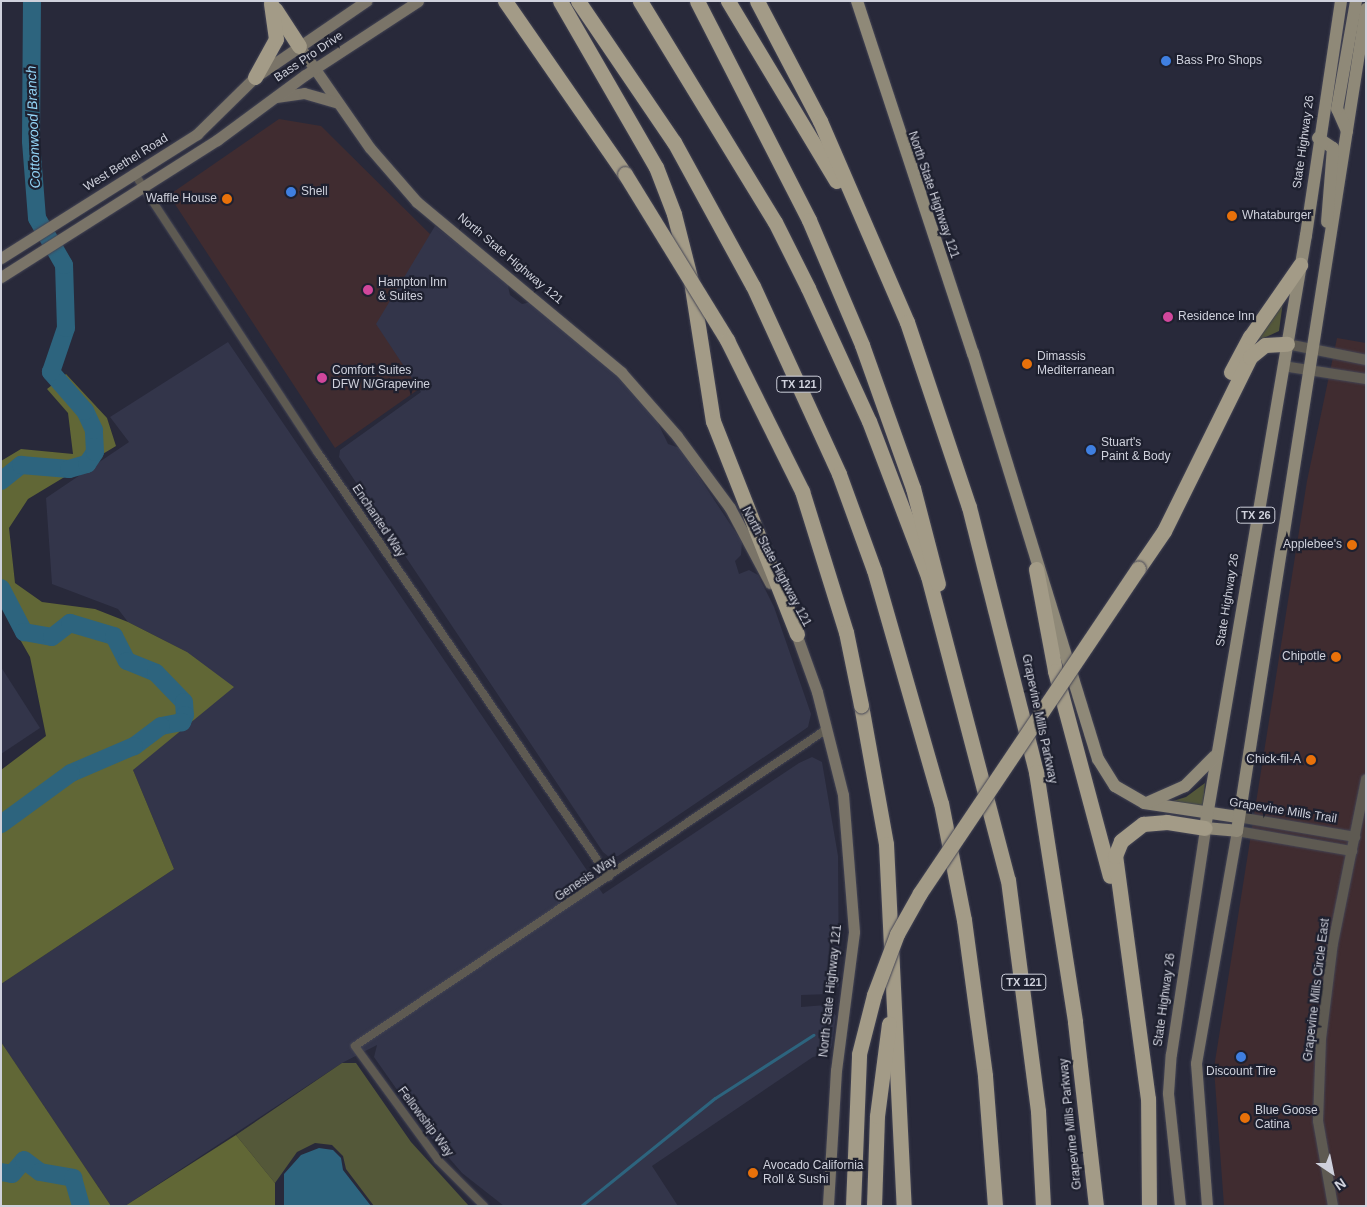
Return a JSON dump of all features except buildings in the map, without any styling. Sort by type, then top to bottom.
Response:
[{"type":"highway","points":[[505,1],[625,174],[727,340],[802,491],[846,632],[886,844],[904,1206]]},
{"type":"highway","points":[[560,1],[656,167],[671,206],[691,281],[713,422],[797,634]]},
{"type":"highway","name":"TX 121","points":[[578,1],[674,142],[754,286],[839,474],[874,570],[939,794],[964,920],[979,1026],[995,1206]]},
{"type":"highway","name":"TX 121","points":[[640,1],[775,222],[827,326],[893,478],[943,623],[1008,880],[1038,1111],[1043,1206]]},
{"type":"highway","points":[[697,1],[804,211],[862,345],[913,488],[936,569],[943,623]]},
{"type":"highway","points":[[728,1],[818,146],[877,258]]},
{"type":"highway","points":[[757,1],[820,121],[877,258]]},
{"type":"highway","points":[[270,2],[299,46]]},
{"type":"highway","points":[[255,77],[276,39],[270,2]]},
{"type":"highway","name":"Grapevine Mills Parkway","points":[[877,258],[907,322],[969,507],[1017,682],[1055,890],[1096,1206]]},
{"type":"highway","points":[[1208,438],[1241,350],[1300,265]]},
{"type":"highway","points":[[853,1206],[859,1054],[874,995],[897,934],[920,893],[1164,531],[1208,438],[1250,357],[1265,345],[1286,344]]},
{"type":"highway","points":[[1036,569],[1055,672],[1116,891],[1139,1013],[1148,1100],[1150,1206]]},
{"type":"highway","points":[[1116,891],[1115,856],[1122,841],[1135,828],[1159,822],[1206,821]]},
{"type":"highway","points":[[874,1206],[877,1116],[894,983]]},
{"type":"main road","name":"Bass Pro Drive","points":[[255,77],[366,1]]},
{"type":"main road","name":"Bass Pro Drive","points":[[144,187],[217,140],[315,68],[418,1]]},
{"type":"main road","name":"North State Highway 121","points":[[857,1],[973,353],[1036,569],[1098,759],[1115,786],[1144,803]]},
{"type":"main road","name":"State Highway 26","points":[[1180,1206],[1168,1093],[1171,1054],[1206,821],[1300,265],[1340,1]]},
{"type":"main road","points":[[1347,131],[1337,108],[1356,1]]},
{"type":"main road","name":"TX 26","points":[[1207,1206],[1196,1063],[1237,831],[1366,9]]},
{"type":"main road","name":"North State Highway 121","points":[[299,46],[370,148],[417,202],[621,372],[676,436],[730,508],[797,634],[827,729],[843,794],[854,932],[836,1070],[828,1206]]},
{"type":"main road","name":"West Bethel Road","points":[[1,258],[197,134],[255,77]]},
{"type":"main road","points":[[274,97],[304,92],[339,103]]},
{"type":"main road","points":[[1318,138],[1333,148],[1326,200],[1330,236]]},
{"type":"main road","points":[[1,277],[144,187]]},
{"type":"main road","points":[[1144,803],[1185,786],[1205,770],[1218,752]]},
{"type":"main road","points":[[1144,803],[1237,831]]},
{"type":"main road","name":"Grapevine Mills Trail","points":[[1206,821],[1238,817]]},
{"type":"street","name":"Enchanted Way","points":[[134,173],[318,454],[609,877]]},
{"type":"street","points":[[1286,344],[1366,360]]},
{"type":"street","points":[[1283,366],[1366,379]]},
{"type":"street","name":"Genesis Way","points":[[355,1046],[827,729]]},
{"type":"street","name":"Grapevine Mills Circle East","points":[[1332,1206],[1321,1151],[1318,1081],[1333,943],[1366,779]]},
{"type":"street","name":"Grapevine Mills Trail","points":[[1238,817],[1355,836]]},
{"type":"street","points":[[1237,831],[1352,851]]},
{"type":"street","name":"Fellowship Way","points":[[355,1046],[438,1160],[484,1206]]},
{"type":"shaded area","points":[[279,119],[321,126],[435,239],[380,329],[419,389],[335,448],[169,195]]},
{"type":"shaded area","points":[[435,226],[507,281],[510,295],[522,304],[531,302],[613,371],[656,419],[668,444],[680,448],[742,542],[741,555],[735,561],[739,574],[749,570],[758,575],[774,607],[811,714],[808,727],[618,856],[609,857],[603,852],[339,457],[340,450],[421,392],[376,324]]},
{"type":"shaded area","points":[[1337,338],[1366,343],[1366,1206],[1224,1206],[1214,1068],[1307,481]]},
{"type":"shaded area","points":[[228,342],[603,894],[799,763],[812,757],[822,762],[838,856],[839,986],[830,994],[801,995],[801,1007],[826,1005],[832,1010],[836,1016],[832,1045],[829,1054],[813,1057],[652,1166],[678,1206],[504,1206],[462,1173],[426,1131],[374,1057],[377,1045],[342,1063],[125,1206],[111,1206],[1,1042],[1,984],[174,869],[133,770],[187,652],[128,622],[118,609],[52,584],[46,498],[129,442],[110,417]]},
{"type":"shaded area","points":[[1,667],[40,728],[1,754]]},
{"type":"shaded area","points":[[319,1148],[333,1150],[341,1158],[343,1170],[371,1206],[284,1206],[284,1174],[301,1155]]},
{"type":"green space","points":[[1283,301],[1279,331],[1255,342]]},
{"type":"green space","points":[[66,374],[107,418],[116,446],[28,499],[9,528],[15,583],[42,602],[95,609],[128,622],[187,652],[234,687],[133,770],[174,869],[1,984],[1,770],[46,736],[30,657],[1,606],[1,461],[21,449],[73,454],[68,413],[47,389]]},
{"type":"green space","points":[[1205,783],[1203,806],[1173,801],[1186,797]]},
{"type":"green space","points":[[1,1042],[111,1206],[1,1206]]},
{"type":"green space","points":[[342,1063],[356,1063],[411,1142],[469,1206],[374,1206],[346,1169],[343,1156],[332,1145],[315,1143],[297,1152],[275,1183],[236,1135]]},
{"type":"green space","points":[[236,1135],[275,1183],[275,1206],[125,1206]]},
{"type":"waterway","name":"Cottonwood Branch","points":[[1,481],[21,465],[69,469],[87,464],[95,452],[94,430],[85,411],[51,372],[66,328],[64,265],[37,218],[31,141],[32,1]]},
{"type":"waterway","name":"Cottonwood Branch","points":[[1,588],[24,632],[52,637],[70,623],[114,636],[127,661],[156,673],[184,702],[185,715],[182,722],[161,726],[134,746],[71,773],[1,824]]},
{"type":"waterway","points":[[581,1206],[715,1098],[813,1035]]},
{"type":"waterway","name":"Cottonwood Branch","points":[[1,1172],[12,1174],[24,1160],[40,1172],[73,1178],[81,1206]]},
{"type":"place","name":"Bass Pro Shops","points":[[1166,61]]},
{"type":"place","name":"Shell","points":[[291,192]]},
{"type":"place","name":"Waffle House","points":[[227,199]]},
{"type":"place","name":"Whataburger","points":[[1232,216]]},
{"type":"place","name":"Hampton Inn & Suites","points":[[368,290]]},
{"type":"place","name":"Residence Inn","points":[[1168,317]]},
{"type":"place","name":"Dimassis Mediterranean","points":[[1027,364]]},
{"type":"place","name":"Comfort Suites DFW N/Grapevine","points":[[322,378]]},
{"type":"place","name":"Stuart's Paint & Body","points":[[1091,450]]},
{"type":"place","name":"Applebee's","points":[[1352,545]]},
{"type":"place","name":"Chipotle","points":[[1336,657]]},
{"type":"place","name":"Chick-fil-A","points":[[1311,760]]},
{"type":"place","name":"Discount Tire","points":[[1241,1057]]},
{"type":"place","name":"Blue Goose Catina","points":[[1245,1118]]},
{"type":"place","name":"Avocado California Roll & Sushi","points":[[753,1173]]}]
